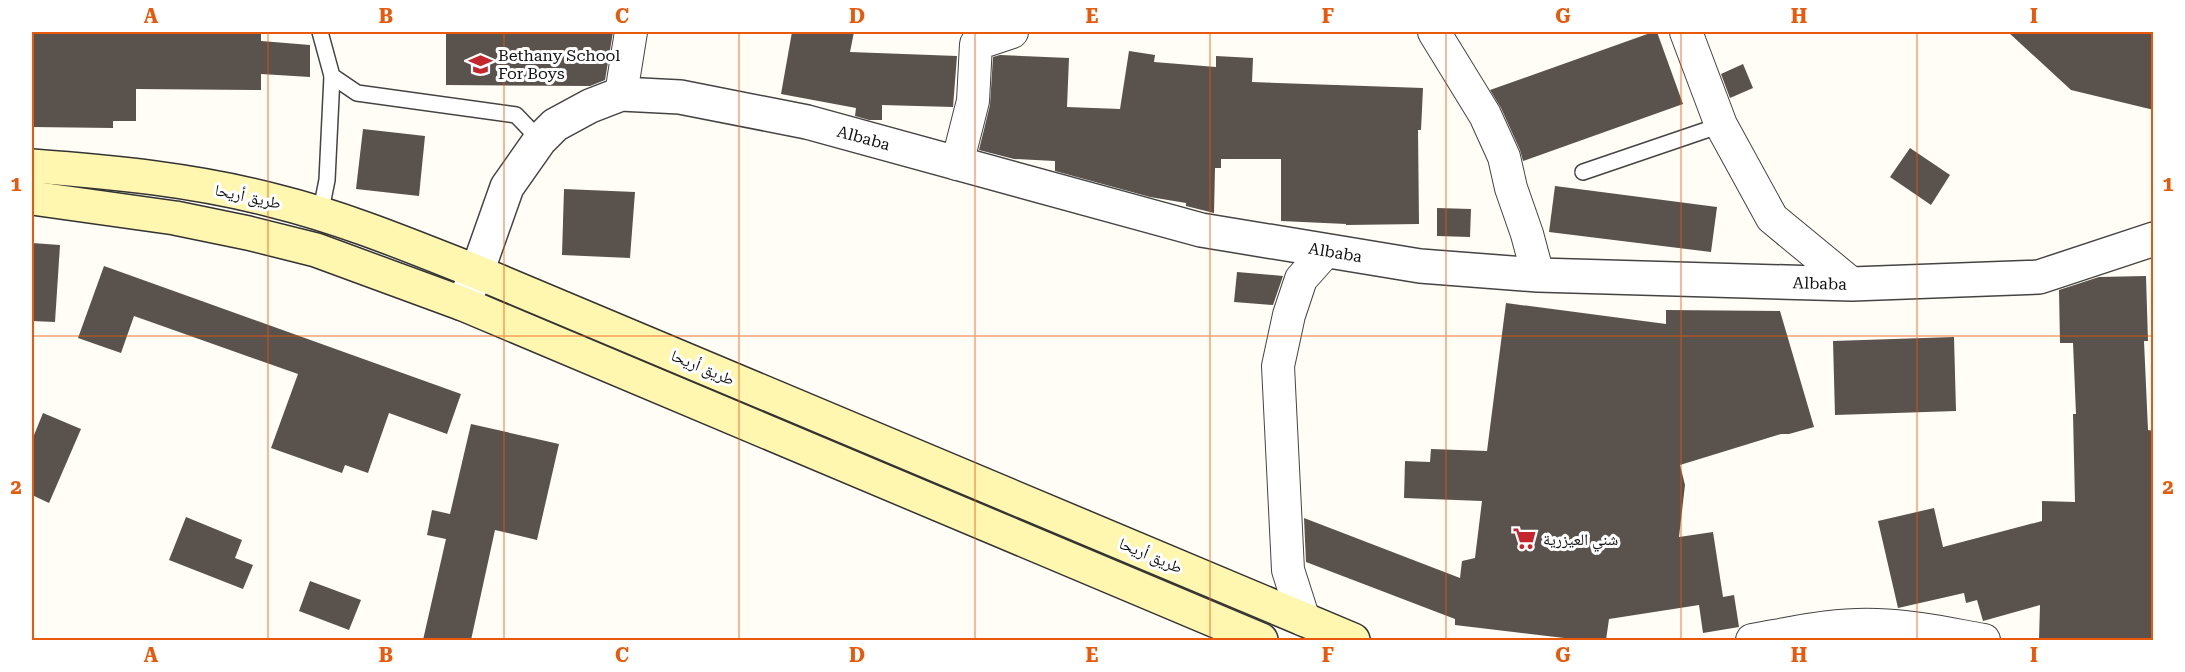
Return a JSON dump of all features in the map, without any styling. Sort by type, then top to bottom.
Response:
[{"type":"main road","name":"طريق أريحا","points":[[32,166],[164,178],[275,201],[363,228],[477,272],[1353,640]]},
{"type":"main road","points":[[32,198],[175,218],[316,250],[463,304],[1261,640]]},
{"type":"street","points":[[621,94],[631,32]]},
{"type":"street","points":[[957,164],[973,101],[976,44],[1012,32]]},
{"type":"street","points":[[1434,32],[1485,115],[1504,157],[1511,188],[1538,274]]},
{"type":"street","points":[[1686,32],[1721,125],[1772,218],[1852,284]]},
{"type":"street","name":"Albaba","points":[[463,304],[477,272],[507,187],[540,140],[555,125],[590,106],[621,94],[680,98],[807,122],[1201,230],[1420,267],[1538,274],[1852,284],[2039,277],[2154,239]]},
{"type":"street","points":[[1304,620],[1288,570],[1278,366],[1289,315],[1301,279],[1326,251]]},
{"type":"street","points":[[1752,640],[1830,627],[1877,625],[1926,630],[1984,640]]},
{"type":"lane","points":[[320,32],[332,76],[327,180],[320,215]]},
{"type":"lane","points":[[332,76],[357,93],[516,115],[540,140]]},
{"type":"lane","points":[[1583,172],[1721,125]]},
{"type":"building","points":[[32,32],[261,32],[261,41],[310,45],[310,77],[261,74],[261,90],[136,89],[136,121],[113,121],[113,128],[32,127]]},
{"type":"building","points":[[446,32],[613,32],[605,80],[590,86],[446,85]]},
{"type":"building","points":[[792,32],[854,32],[850,52],[957,56],[953,107],[882,105],[882,120],[869,120],[855,116],[856,108],[781,94]]},
{"type":"building","points":[[1657,32],[1683,104],[1523,161],[1501,108],[1490,90]]},
{"type":"building","points":[[2008,32],[2154,32],[2154,110],[2071,90]]},
{"type":"building","points":[[1129,51],[1155,55],[1154,62],[1216,67],[1216,56],[1253,58],[1252,82],[1423,88],[1421,130],[1418,130],[1419,224],[1346,225],[1281,221],[1281,159],[1221,159],[1221,168],[1215,168],[1214,213],[1186,206],[1186,203],[1150,197],[1055,171],[1055,161],[1014,159],[979,150],[990,105],[993,57],[1000,55],[1069,58],[1067,107],[1120,109]]},
{"type":"building","points":[[1743,64],[1753,88],[1730,98],[1721,74]]},
{"type":"building","points":[[363,129],[425,136],[419,196],[356,189]]},
{"type":"building","points":[[1910,148],[1950,175],[1931,205],[1890,177]]},
{"type":"building","points":[[1555,186],[1717,207],[1711,252],[1549,232]]},
{"type":"building","points":[[564,189],[635,192],[630,258],[562,255]]},
{"type":"building","points":[[1437,208],[1471,209],[1470,237],[1437,236]]},
{"type":"building","points":[[32,243],[60,245],[55,322],[32,321]]},
{"type":"building","points":[[104,266],[461,394],[447,434],[389,413],[368,473],[345,465],[342,473],[271,448],[298,374],[134,316],[121,353],[78,338]]},
{"type":"building","points":[[1237,272],[1283,276],[1273,305],[1234,302]]},
{"type":"building","points":[[2146,276],[2148,341],[2144,341],[2148,430],[2154,431],[2154,640],[2039,640],[2040,605],[1983,621],[1977,600],[1966,603],[1964,593],[1898,608],[1878,521],[1934,508],[1943,547],[2042,521],[2042,501],[2075,502],[2073,414],[2076,414],[2073,343],[2060,343],[2059,290],[2099,277]]},
{"type":"building","points":[[1506,303],[1666,324],[1666,310],[1780,311],[1814,427],[1781,434],[1680,465],[1685,485],[1679,537],[1713,532],[1723,597],[1734,595],[1739,627],[1703,633],[1699,605],[1609,619],[1606,640],[1581,640],[1455,625],[1455,619],[1306,562],[1304,518],[1460,578],[1462,561],[1475,558],[1482,501],[1404,498],[1405,461],[1430,462],[1431,449],[1487,451]]},
{"type":"building","points":[[1954,337],[1956,411],[1835,415],[1833,341]]},
{"type":"building","points":[[43,413],[81,429],[49,503],[32,495],[32,440]]},
{"type":"building","points":[[471,424],[559,444],[537,540],[495,530],[471,640],[423,640],[446,539],[427,535],[432,510],[450,514]]},
{"type":"building","points":[[186,517],[242,540],[235,558],[253,565],[243,589],[169,560]]},
{"type":"building","points":[[310,581],[361,600],[349,630],[299,611]]},
{"type":"place","name":"Bethany School For Boys","points":[[480,64]]},
{"type":"place","name":"شني العيزرية","points":[[1525,539]]}]
